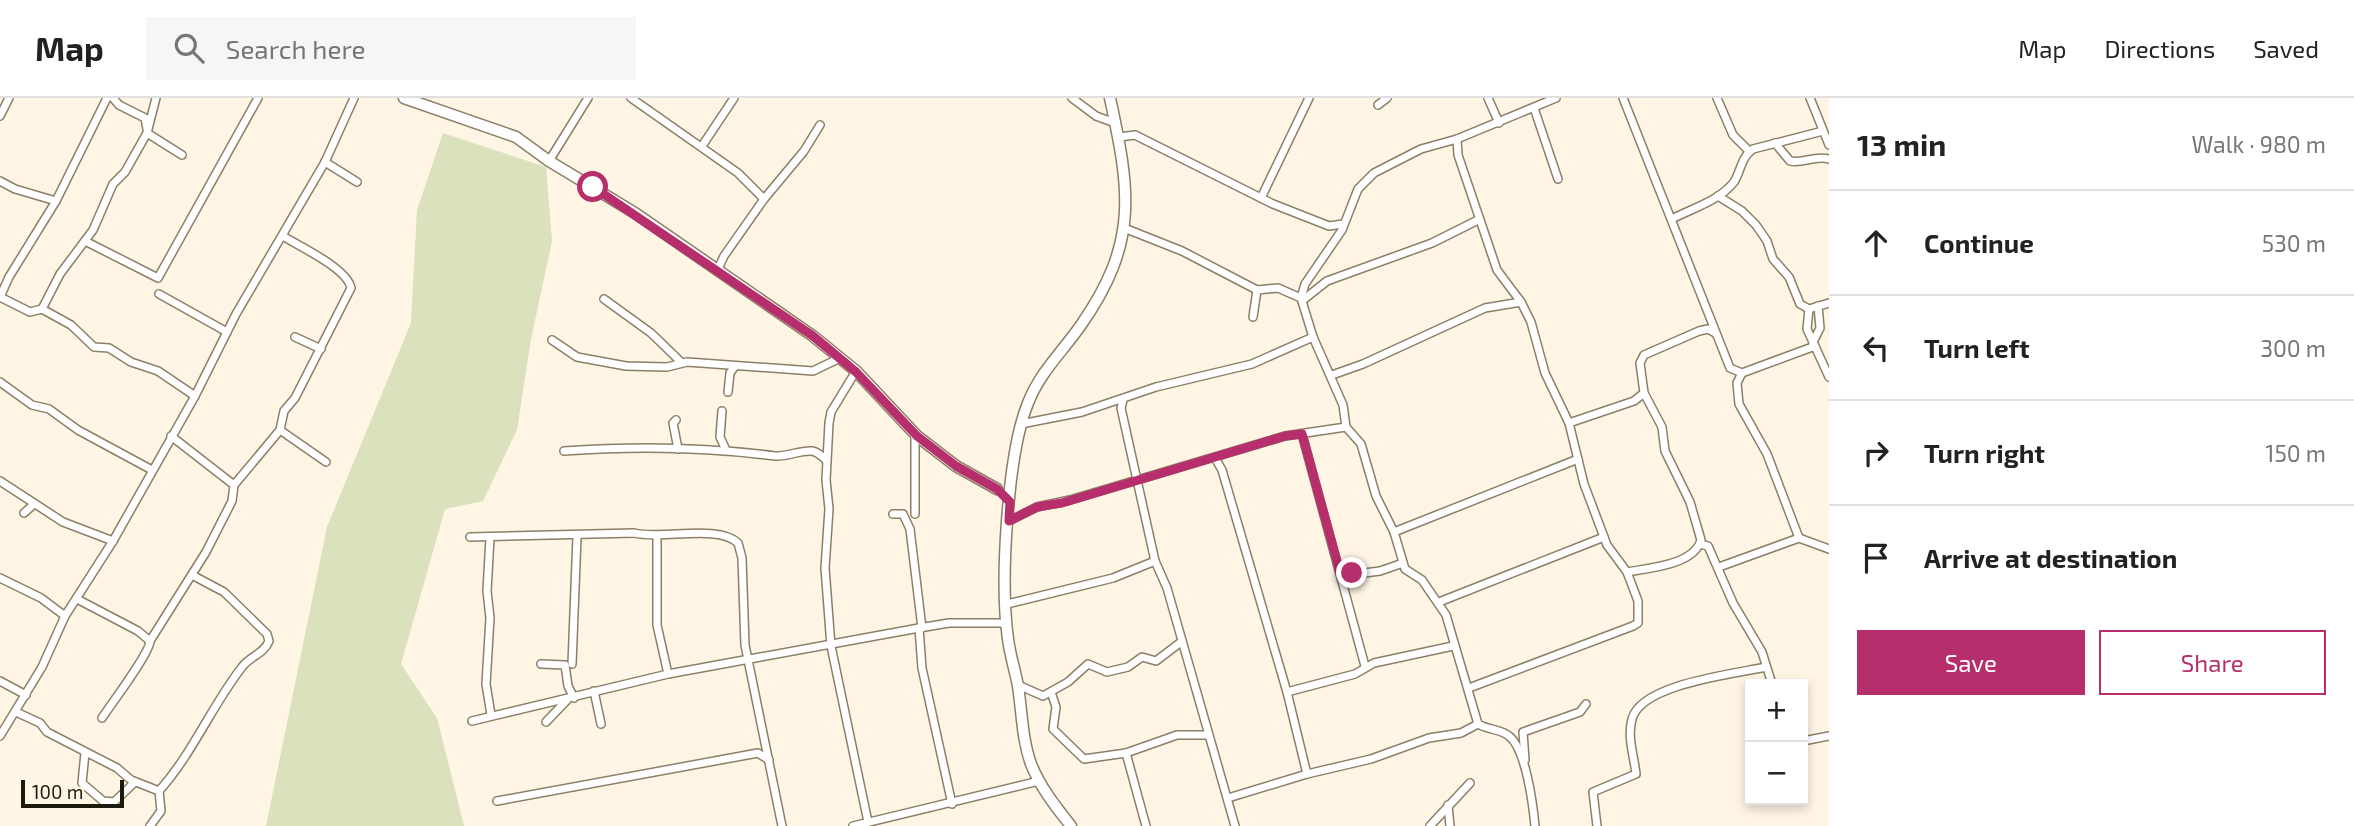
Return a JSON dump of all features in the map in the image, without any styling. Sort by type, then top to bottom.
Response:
[{"type":"street","points":[[0,116],[9,98]]},
{"type":"street","points":[[107,98],[56,201],[0,297],[30,312],[42,309],[71,325],[94,347],[109,348],[131,362],[158,371],[195,396]]},
{"type":"street","points":[[113,98],[119,105],[145,118],[147,133]]},
{"type":"street","points":[[42,309],[60,274],[85,241],[113,184],[125,172],[147,133],[156,98]]},
{"type":"street","points":[[85,241],[159,278],[258,98]]},
{"type":"street","points":[[0,736],[26,695],[65,615],[113,541],[195,396],[228,332],[325,162],[355,98]]},
{"type":"street","points":[[404,98],[516,137],[549,161],[635,213],[840,358],[915,434],[956,466],[997,489],[1010,502]]},
{"type":"street","points":[[549,161],[588,98]]},
{"type":"street","points":[[631,98],[744,178],[764,200]]},
{"type":"street","points":[[702,146],[734,98]]},
{"type":"street","points":[[1072,98],[1096,116],[1115,123]]},
{"type":"street","points":[[1071,826],[1039,781],[1026,747],[1006,623],[1010,502],[1021,424],[1037,384],[1054,357],[1081,326],[1109,278],[1124,228],[1127,182],[1110,98]]},
{"type":"street","points":[[1261,198],[1309,98]]},
{"type":"street","points":[[1378,105],[1387,98]]},
{"type":"street","points":[[1488,98],[1499,123]]},
{"type":"street","points":[[1478,724],[1469,688],[1453,646],[1451,629],[1439,602],[1418,577],[1407,573],[1394,532],[1376,496],[1361,444],[1346,427],[1343,405],[1332,374],[1313,337],[1301,301],[1305,284],[1342,230],[1358,189],[1374,173],[1421,149],[1457,139],[1556,98]]},
{"type":"street","points":[[1623,98],[1730,368],[1742,373]]},
{"type":"street","points":[[1717,98],[1733,135],[1749,151]]},
{"type":"street","points":[[1810,98],[1829,145]]},
{"type":"street","points":[[1534,108],[1558,179]]},
{"type":"street","points":[[717,271],[724,256],[764,200],[804,151],[820,125]]},
{"type":"street","points":[[1672,219],[1718,196],[1735,180],[1749,151],[1824,131]]},
{"type":"street","points":[[147,133],[182,155]]},
{"type":"street","points":[[1119,137],[1135,135],[1261,198],[1329,226],[1343,224]]},
{"type":"street","points":[[1457,139],[1458,155],[1497,270],[1521,302],[1531,322],[1545,373],[1569,423],[1604,537],[1615,560],[1627,572],[1638,601],[1638,624],[1469,688]]},
{"type":"street","points":[[1775,143],[1790,161],[1797,163],[1816,156],[1829,159]]},
{"type":"street","points":[[325,162],[357,182]]},
{"type":"street","points":[[0,181],[15,189],[56,201]]},
{"type":"street","points":[[1718,196],[1742,211],[1756,225],[1767,241],[1773,259],[1789,277],[1800,304],[1809,309],[1829,303]]},
{"type":"street","points":[[1301,301],[1327,281],[1432,243],[1478,220]]},
{"type":"street","points":[[1124,228],[1192,256],[1257,290],[1278,288],[1301,301]]},
{"type":"street","points":[[102,718],[132,671],[150,650],[150,641],[192,575],[232,501],[234,485],[280,430],[284,411],[295,398],[347,297],[351,284],[337,269],[283,236]]},
{"type":"street","points":[[1253,317],[1257,290]]},
{"type":"street","points":[[159,294],[228,332]]},
{"type":"street","points":[[604,299],[651,333],[681,362]]},
{"type":"street","points":[[1332,374],[1363,364],[1485,308],[1521,302]]},
{"type":"street","points":[[1799,538],[1767,454],[1739,404],[1737,383],[1742,373],[1814,344],[1820,328],[1818,306]]},
{"type":"street","points":[[1809,309],[1805,321],[1829,377]]},
{"type":"street","points":[[1700,544],[1695,515],[1665,451],[1662,428],[1644,393],[1640,363],[1644,355],[1704,329],[1715,333]]},
{"type":"street","points":[[295,337],[321,349]]},
{"type":"street","points":[[1021,424],[1113,403],[1122,404],[1156,387],[1252,364],[1313,337]]},
{"type":"street","points":[[552,340],[578,357],[626,366],[667,367],[681,362],[813,371],[840,358]]},
{"type":"street","points":[[728,392],[734,366]]},
{"type":"street","points":[[856,372],[831,412],[823,452],[826,460],[829,509],[825,568],[831,646],[868,822]]},
{"type":"street","points":[[0,382],[32,405],[49,409],[78,430],[152,470]]},
{"type":"street","points":[[1569,423],[1634,401],[1644,393]]},
{"type":"street","points":[[1122,404],[1138,480],[1151,563],[1159,569],[1235,826]]},
{"type":"street","points":[[722,411],[720,437],[726,450]]},
{"type":"street","points":[[676,420],[673,422],[678,449]]},
{"type":"street","points":[[1009,521],[1037,507],[1285,436],[1346,427]]},
{"type":"street","points":[[280,430],[326,462]]},
{"type":"street","points":[[915,434],[915,514]]},
{"type":"street","points":[[1302,434],[1366,666]]},
{"type":"street","points":[[172,436],[234,485]]},
{"type":"street","points":[[564,451],[726,450],[777,456],[823,452]]},
{"type":"street","points":[[1215,458],[1224,478],[1287,692],[1307,774]]},
{"type":"street","points":[[1394,532],[1578,459]]},
{"type":"street","points":[[0,481],[33,505],[45,508],[80,530],[113,541]]},
{"type":"street","points":[[997,489],[1012,486]]},
{"type":"street","points":[[24,513],[33,505]]},
{"type":"street","points":[[893,514],[903,514],[910,529],[922,668],[952,804]]},
{"type":"street","points":[[470,537],[719,534],[738,543],[742,558],[743,631],[782,826]]},
{"type":"street","points":[[657,536],[657,625],[668,674]]},
{"type":"street","points":[[572,664],[577,537]]},
{"type":"street","points":[[1439,602],[1604,537]]},
{"type":"street","points":[[490,538],[487,591],[490,618],[485,684],[491,715]]},
{"type":"street","points":[[1719,567],[1799,538],[1829,549]]},
{"type":"street","points":[[1700,544],[1708,546],[1719,567],[1732,603],[1762,652],[1770,679]]},
{"type":"street","points":[[1627,572],[1685,557],[1700,544]]},
{"type":"street","points":[[1007,604],[1113,578],[1151,563]]},
{"type":"street","points":[[1341,576],[1380,571],[1403,563]]},
{"type":"street","points":[[150,826],[161,811],[159,791],[182,764],[243,666],[263,651],[269,641],[267,634],[224,592],[192,575]]},
{"type":"street","points":[[0,578],[41,598],[65,615]]},
{"type":"street","points":[[77,599],[138,631],[150,641]]},
{"type":"street","points":[[472,721],[668,674],[949,623],[1006,623]]},
{"type":"street","points":[[1017,685],[1038,696],[1069,682],[1088,664],[1107,672],[1117,670],[1142,657],[1156,661],[1181,642]]},
{"type":"street","points":[[1287,692],[1355,674],[1366,666],[1453,646]]},
{"type":"street","points":[[541,664],[565,665],[570,699]]},
{"type":"street","points":[[1597,826],[1593,792],[1636,774],[1630,733],[1632,717],[1640,705],[1684,685],[1766,667]]},
{"type":"street","points":[[0,681],[26,695]]},
{"type":"street","points":[[594,691],[601,724]]},
{"type":"street","points":[[1051,692],[1056,708],[1052,729],[1079,755],[1089,760],[1126,753],[1177,735],[1208,735]]},
{"type":"street","points":[[546,722],[570,699]]},
{"type":"street","points":[[1535,826],[1525,771],[1523,733],[1580,712],[1586,704]]},
{"type":"street","points":[[16,712],[40,723],[47,732],[117,768],[135,782],[159,791]]},
{"type":"street","points":[[1228,798],[1307,774],[1371,759],[1429,738],[1461,733],[1478,724],[1510,736],[1525,771]]},
{"type":"street","points":[[1808,740],[1829,736]]},
{"type":"street","points":[[85,753],[82,783],[103,801],[114,802],[135,782]]},
{"type":"street","points":[[497,801],[758,753],[769,761]]},
{"type":"street","points":[[1126,753],[1146,826]]},
{"type":"street","points":[[853,826],[868,822],[893,822],[1039,781]]},
{"type":"street","points":[[1430,826],[1470,783]]},
{"type":"street","points":[[1448,805],[1450,826]]},
{"type":"green space","points":[[443,133],[546,167],[552,241],[531,339],[517,430],[483,501],[445,509],[401,664],[437,718],[464,826],[266,826],[327,527],[411,323],[417,210]]},
{"type":"route","points":[[593,187],[813,336],[883,398],[901,420],[935,451],[997,489],[1010,502],[1009,521],[1046,504],[1062,503],[1125,482],[1262,446],[1285,436],[1302,434],[1341,576],[1352,573]]}]
